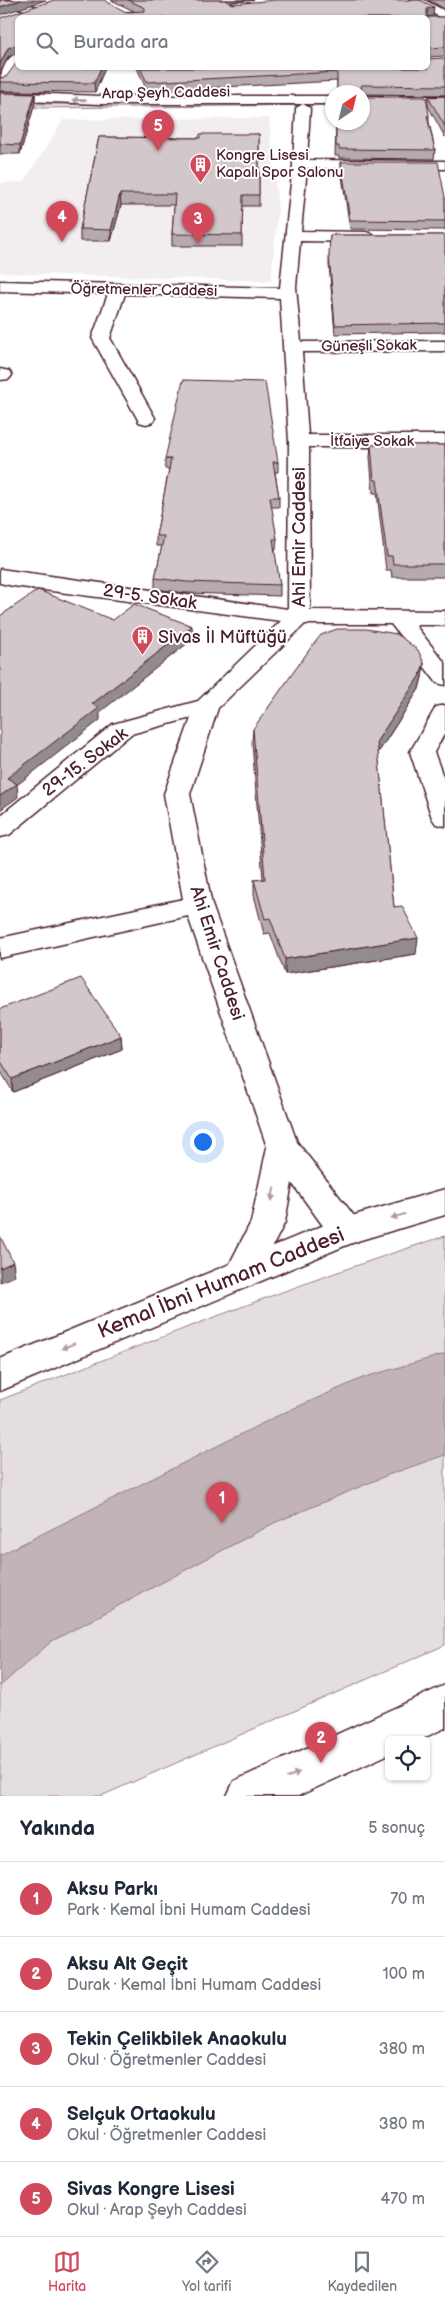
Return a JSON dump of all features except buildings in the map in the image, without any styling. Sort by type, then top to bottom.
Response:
[{"type":"street","points":[[414,0],[445,18]]},
{"type":"street","points":[[440,0],[445,3]]},
{"type":"street","points":[[0,1],[34,9]]},
{"type":"street","points":[[17,15],[48,4]]},
{"type":"street","points":[[8,18],[15,16]]},
{"type":"street","points":[[430,21],[445,18]]},
{"type":"street","points":[[4,50],[15,49]]},
{"type":"street","points":[[0,82],[15,61]]},
{"type":"street","points":[[298,84],[302,90],[303,104]]},
{"type":"street","name":"Arap Şeyh Caddesi","points":[[0,96],[45,105],[303,104],[325,101]]},
{"type":"street","points":[[370,100],[445,100]]},
{"type":"street","name":"Arap Şeyh Caddesi","points":[[303,104],[325,107]]},
{"type":"street","name":"Ahi Emir Caddesi","points":[[303,104],[300,164],[288,293],[299,441],[300,618],[207,706],[177,794],[198,905],[283,1147],[346,1231]]},
{"type":"street","points":[[28,112],[19,105],[45,105]]},
{"type":"street","points":[[370,108],[445,108]]},
{"type":"street","points":[[300,164],[445,165]]},
{"type":"street","points":[[293,236],[378,237]]},
{"type":"street","name":"Öğretmenler Caddesi","points":[[0,286],[288,293]]},
{"type":"street","points":[[118,289],[101,338],[146,418]]},
{"type":"street","name":"Güneşli Sokak","points":[[292,347],[445,346]]},
{"type":"street","name":"İtfaiye Sokak","points":[[299,441],[445,440]]},
{"type":"street","name":"29-5. Sokak","points":[[4,581],[300,618],[445,618]]},
{"type":"street","points":[[397,617],[445,678]]},
{"type":"street","name":"29-15. Sokak","points":[[0,828],[122,729],[207,706]]},
{"type":"street","points":[[445,712],[422,752],[445,818]]},
{"type":"street","points":[[0,948],[198,905]]},
{"type":"street","points":[[241,1275],[268,1222],[283,1147]]},
{"type":"street","name":"Kemal İbni Humam Caddesi","points":[[0,1374],[346,1231],[445,1202]]},
{"type":"street","points":[[249,1796],[445,1706]]},
{"type":"shaded area","points":[[37,104],[325,104],[325,105],[35,108]]},
{"type":"shaded area","points":[[269,118],[278,210],[271,281],[0,273],[0,183],[24,182],[63,120]]},
{"type":"shaded area","points":[[445,1236],[445,1645],[101,1796],[0,1796],[0,1400],[277,1294]]},
{"type":"shaded area","points":[[445,1354],[445,1455],[388,1475],[274,1523],[52,1641],[0,1686],[0,1555],[281,1414],[365,1377]]},
{"type":"place","name":"Sivas Kongre Lisesi","points":[[158,151]]},
{"type":"place","name":"Kongre Lisesi Kapalı Spor Salonu","points":[[200,183]]},
{"type":"place","name":"Selçuk Ortaokulu","points":[[62,242]]},
{"type":"place","name":"Tekin Çelikbilek Anaokulu","points":[[198,244]]},
{"type":"place","name":"Sivas İl Müftüğü","points":[[142,656]]},
{"type":"place","name":"Aksu Parkı","points":[[222,1523]]},
{"type":"place","name":"Aksu Alt Geçit","points":[[321,1763]]}]
